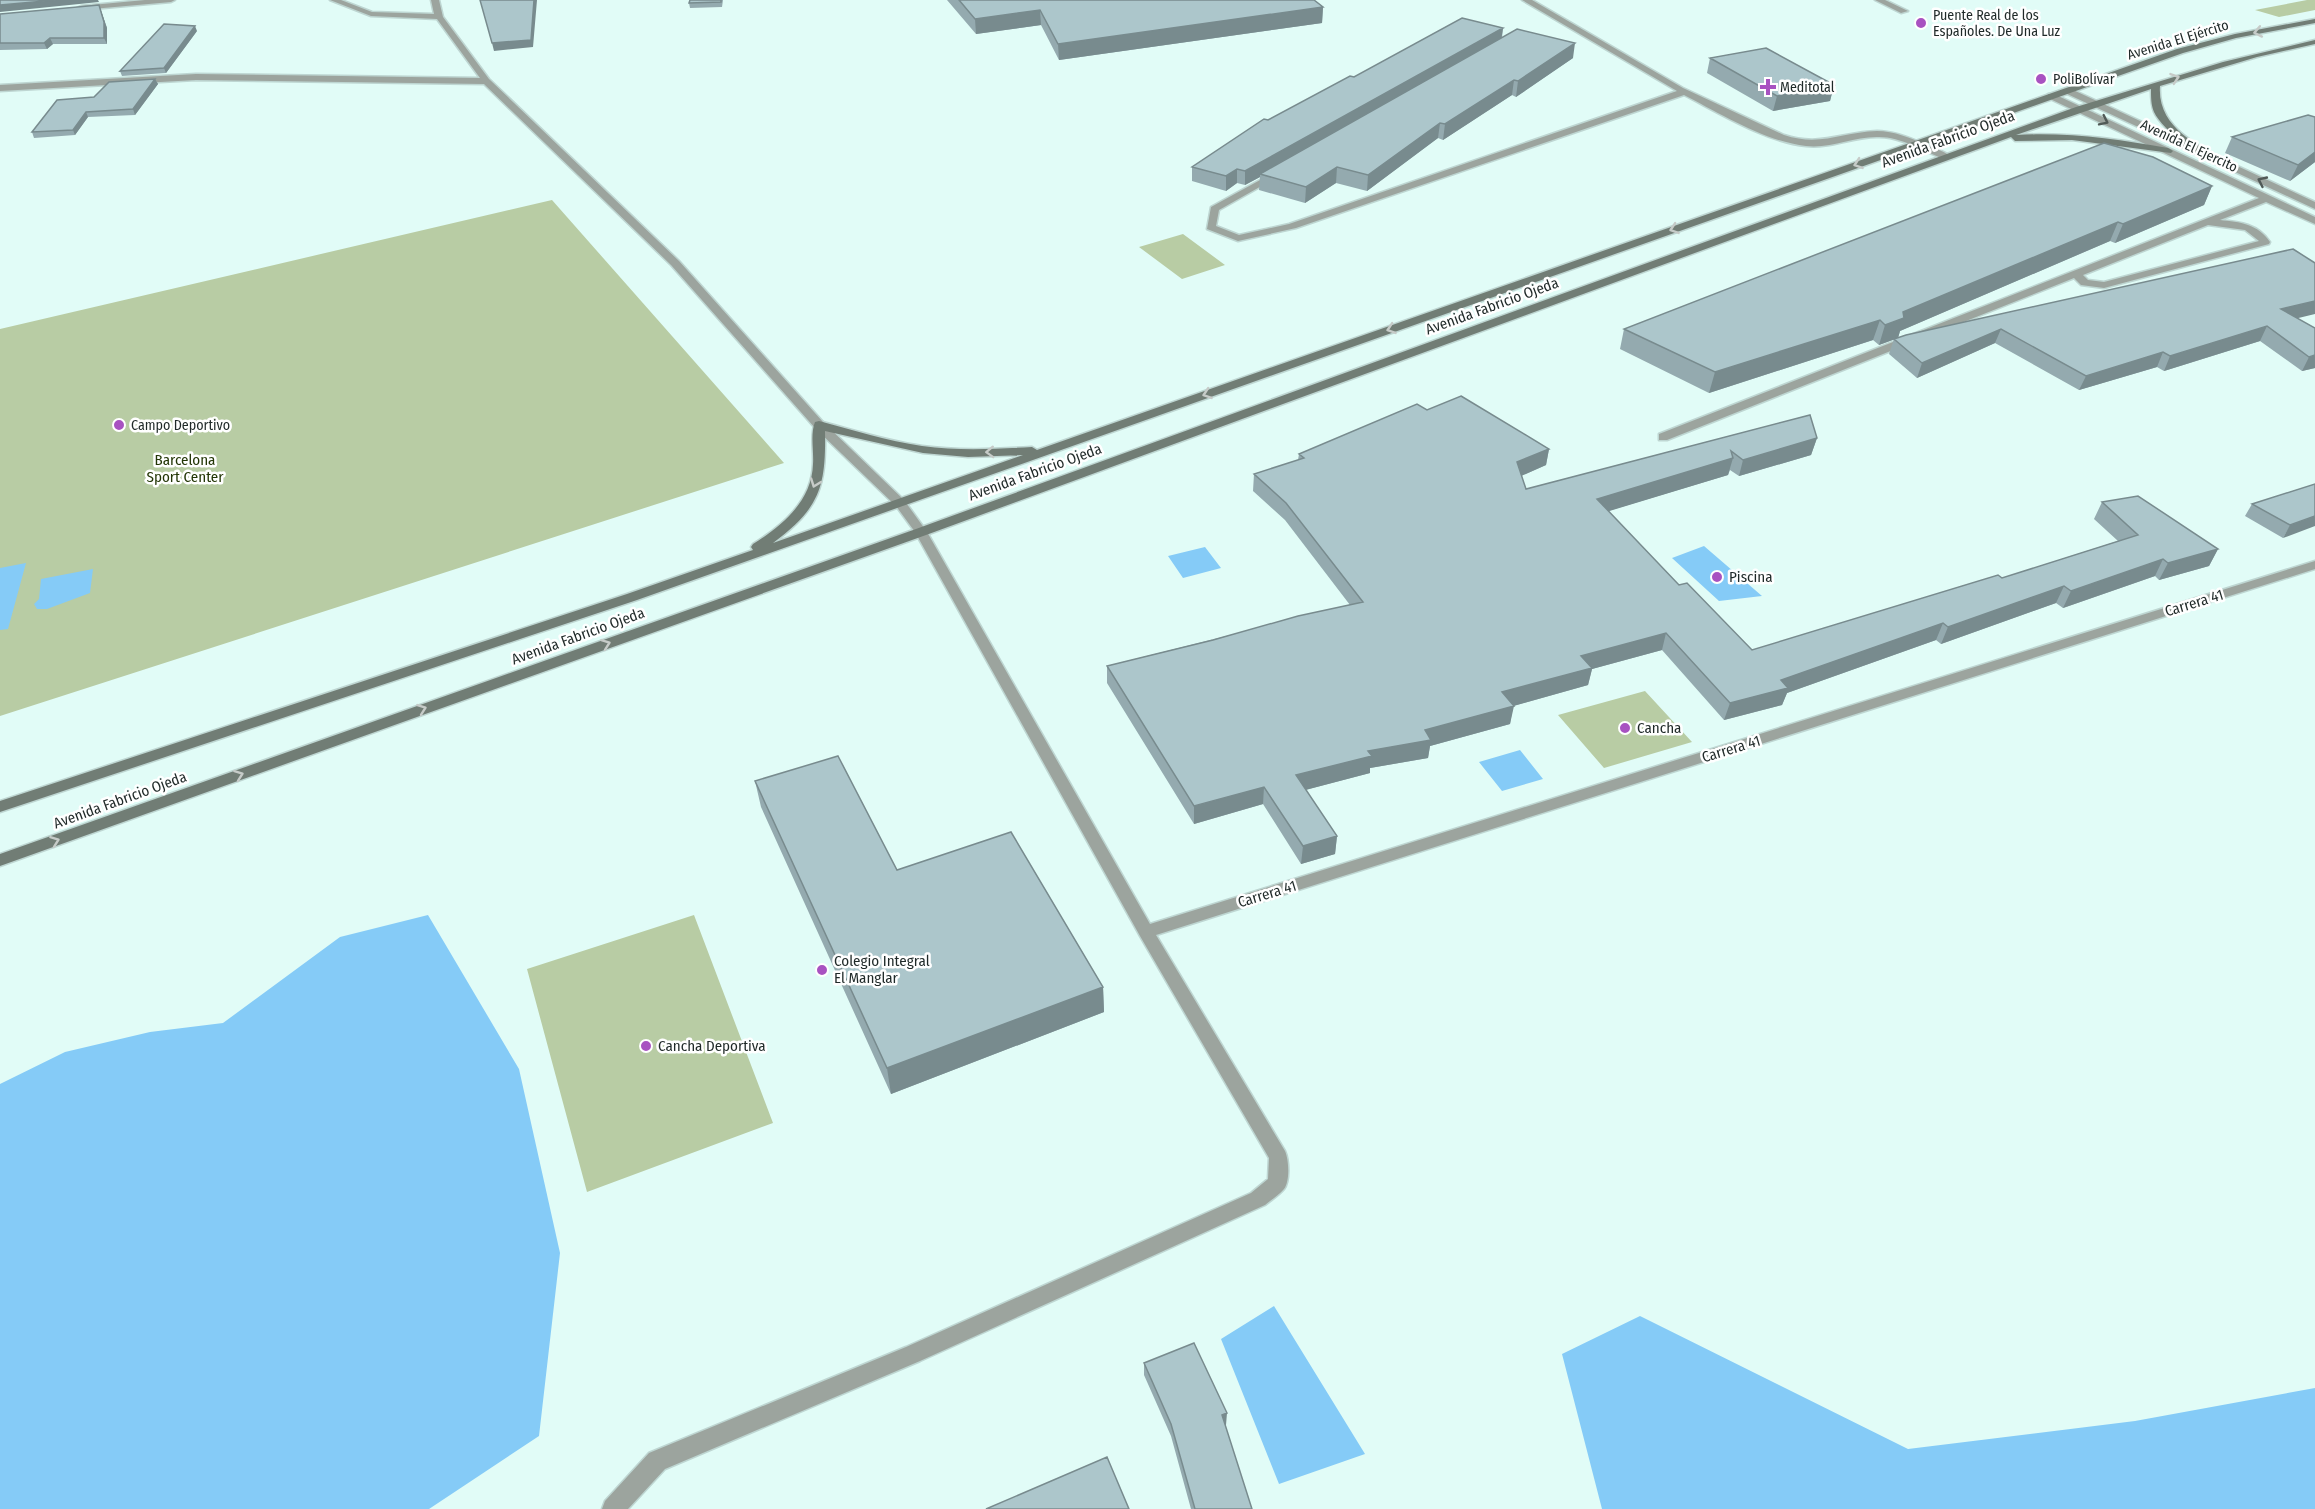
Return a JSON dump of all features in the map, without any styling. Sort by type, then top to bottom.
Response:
[{"type":"street","points":[[71,9],[171,0]]},
{"type":"street","points":[[334,0],[371,14],[439,17]]},
{"type":"street","points":[[435,0],[439,17],[486,81],[675,263],[819,425],[900,503],[921,532],[1146,932],[1278,1157],[1277,1183],[1258,1199],[957,1334],[657,1461],[613,1509]]},
{"type":"street","points":[[1526,0],[1683,92],[1774,134],[1797,142],[1832,144],[1877,134],[1888,135],[1947,157]]},
{"type":"street","points":[[1879,0],[1904,11]]},
{"type":"street","name":"Avenida El Ejército","points":[[2051,96],[2206,43],[2315,21]]},
{"type":"street","points":[[2079,109],[2248,56],[2315,42]]},
{"type":"street","points":[[0,88],[196,77],[486,81]]},
{"type":"street","points":[[2101,80],[2098,86],[2102,89],[2128,93]]},
{"type":"street","points":[[2156,85],[2153,96],[2156,108],[2164,122],[2199,150],[2225,164]]},
{"type":"street","name":"Avenida El Ejercito","points":[[2068,91],[2315,206]]},
{"type":"street","points":[[1286,169],[1214,209],[1210,227],[1238,238],[1292,226],[1683,92]]},
{"type":"street","name":"Avenida El Ejercito","points":[[2051,96],[2315,221]]},
{"type":"street","name":"Avenida Fabricio Ojeda","points":[[0,807],[738,560],[2051,96]]},
{"type":"street","name":"Avenida Fabricio Ojeda","points":[[0,860],[921,532],[2079,109]]},
{"type":"street","points":[[1997,140],[2027,137],[2084,138],[2168,151]]},
{"type":"street","points":[[1663,437],[2267,198]]},
{"type":"street","points":[[2076,274],[2085,283],[2104,285],[2262,245],[2265,242],[2260,234],[2245,227],[2207,222]]},
{"type":"street","points":[[819,425],[859,438],[947,452],[1048,450]]},
{"type":"street","points":[[738,560],[771,540],[808,501],[819,475],[819,425]]},
{"type":"street","name":"Carrera 41","points":[[1146,932],[2315,565]]},
{"type":"green space","points":[[2315,0],[2315,10],[2279,17],[2255,10]]},
{"type":"green space","name":"Barcelona Sport Center","points":[[552,200],[784,463],[0,716],[0,329]]},
{"type":"green space","points":[[1183,234],[1225,265],[1182,279],[1139,247]]},
{"type":"green space","name":"Cancha","points":[[1645,691],[1692,742],[1604,768],[1558,715]]},
{"type":"green space","name":"Cancha Deportiva","points":[[694,915],[773,1123],[587,1192],[527,969]]},
{"type":"water","name":"Piscina","points":[[1704,546],[1762,596],[1719,601],[1672,558]]},
{"type":"water","points":[[1205,547],[1221,568],[1183,578],[1168,556]]},
{"type":"water","points":[[26,563],[8,629],[0,630],[0,568]]},
{"type":"water","points":[[93,569],[90,593],[47,609],[37,609],[34,604],[39,599],[41,579]]},
{"type":"water","points":[[1520,750],[1543,779],[1502,791],[1479,762]]},
{"type":"water","points":[[428,915],[519,1069],[560,1253],[539,1436],[429,1509],[0,1509],[0,1084],[65,1052],[150,1032],[223,1023],[340,937]]},
{"type":"water","points":[[1274,1306],[1365,1454],[1279,1484],[1221,1339]]},
{"type":"water","points":[[1640,1316],[1908,1449],[2135,1421],[2315,1388],[2315,1509],[1602,1509],[1562,1354]]},
{"type":"building","points":[[0,0],[56,0],[0,5]]},
{"type":"building","points":[[480,0],[534,0],[531,40],[492,43]]},
{"type":"building","points":[[690,0],[721,0],[721,2],[689,3]]},
{"type":"building","points":[[959,0],[1314,0],[1323,7],[1058,44],[1040,10],[975,19]]},
{"type":"building","points":[[99,5],[104,22],[104,38],[50,38],[44,43],[0,43],[0,14]]},
{"type":"building","points":[[1462,18],[1503,28],[1245,171],[1237,169],[1226,176],[1192,167],[1264,119],[1268,120],[1350,76],[1354,77]]},
{"type":"building","points":[[164,24],[195,26],[164,68],[120,71]]},
{"type":"building","points":[[1517,29],[1575,43],[1518,81],[1514,80],[1445,124],[1440,123],[1368,175],[1337,167],[1306,187],[1260,174]]},
{"type":"building","points":[[1766,48],[1834,85],[1777,96],[1710,58]]},
{"type":"building","points":[[155,79],[133,109],[86,112],[73,130],[32,132],[57,100],[94,97],[109,82]]},
{"type":"building","points":[[2308,115],[2315,117],[2315,152],[2298,165],[2232,137]]},
{"type":"building","points":[[2104,143],[2153,157],[2212,186],[2123,224],[2118,222],[1903,312],[1904,318],[1885,325],[1880,320],[1715,372],[1624,329]]},
{"type":"building","points":[[2293,249],[2315,263],[2315,301],[2281,309],[2315,328],[2315,355],[2309,357],[2267,326],[2170,356],[2163,352],[2086,376],[2001,329],[1922,363],[1894,339],[1906,335]]},
{"type":"building","points":[[1461,396],[1549,449],[1517,462],[1526,489],[1810,415],[1817,438],[1743,460],[1731,451],[1733,458],[1597,499],[1679,585],[1687,583],[1752,650],[1998,575],[2002,578],[2138,535],[2102,502],[2138,496],[2218,549],[2168,563],[2163,559],[2071,591],[2064,586],[1948,627],[1943,623],[1781,680],[1788,688],[1730,703],[1666,633],[1581,656],[1592,668],[1502,692],[1514,706],[1425,730],[1431,740],[1368,751],[1372,756],[1296,775],[1337,836],[1303,846],[1264,787],[1194,806],[1107,666],[1298,616],[1363,602],[1286,503],[1254,474],[1304,458],[1299,454],[1417,404],[1427,410]]},
{"type":"building","points":[[2315,484],[2315,516],[2290,525],[2252,504]]},
{"type":"building","points":[[838,756],[897,870],[1011,832],[1103,987],[887,1068],[755,781]]},
{"type":"building","points":[[1194,1343],[1227,1413],[1222,1415],[1252,1509],[1195,1509],[1171,1424],[1144,1363]]},
{"type":"building","points":[[1107,1457],[1129,1509],[986,1509]]},
{"type":"place","name":"Puente Real de los Españoles. De Una Luz","points":[[1921,23]]},
{"type":"place","name":"PoliBolívar","points":[[2041,79]]},
{"type":"place","name":"Meditotal","points":[[1768,87]]},
{"type":"place","name":"Campo Deportivo","points":[[119,425]]},
{"type":"place","name":"Piscina","points":[[1717,577]]},
{"type":"place","name":"Cancha","points":[[1625,728]]},
{"type":"place","name":"Colegio Integral El Manglar","points":[[822,970]]},
{"type":"place","name":"Cancha Deportiva","points":[[646,1046]]}]
